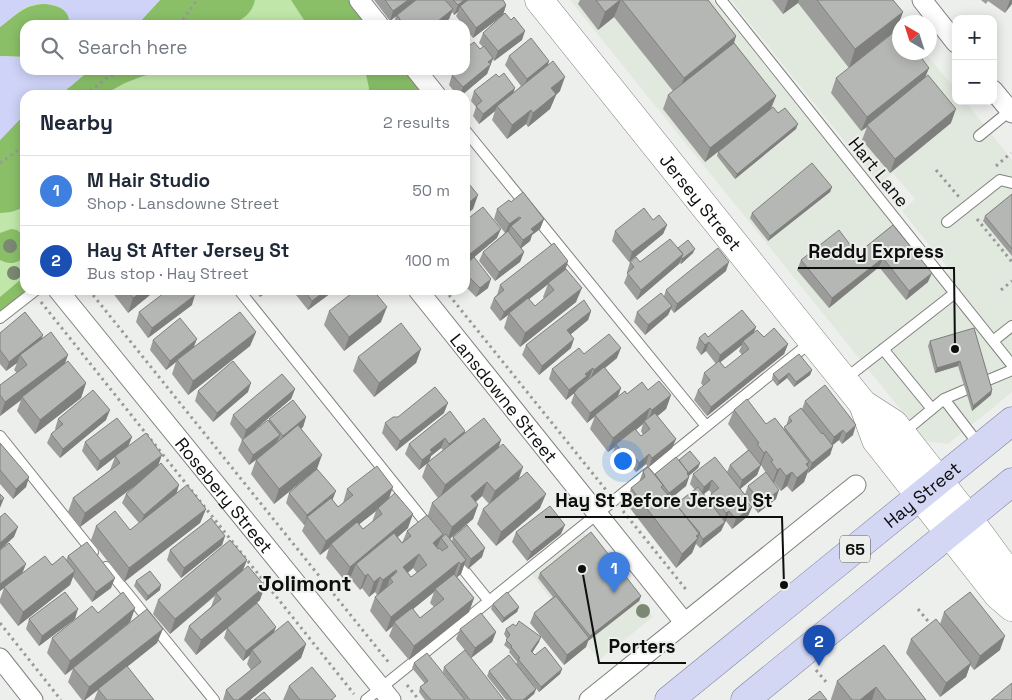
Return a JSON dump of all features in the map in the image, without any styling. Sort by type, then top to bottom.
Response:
[{"type":"main road","name":"Hay Street","points":[[668,700],[1012,421]]},
{"type":"main road","points":[[745,700],[1012,482]]},
{"type":"street","points":[[359,0],[375,20]]},
{"type":"street","name":"Jersey Street","points":[[539,0],[863,404],[876,440],[930,489],[959,526],[1012,578]]},
{"type":"street","points":[[922,0],[952,38]]},
{"type":"street","points":[[420,75],[432,90]]},
{"type":"street","points":[[997,95],[1011,111]]},
{"type":"street","name":"Rosebery Street","points":[[62,295],[386,694]]},
{"type":"street","name":"Lansdowne Street","points":[[422,295],[684,622]]},
{"type":"street","name":"Jersey Street","points":[[863,404],[894,424],[902,434],[930,489]]},
{"type":"street","points":[[589,700],[856,485]]},
{"type":"street","name":"Jersey Street","points":[[959,526],[998,595],[1012,607]]},
{"type":"street","points":[[0,658],[33,700]]},
{"type":"lane","name":"Hart Lane","points":[[721,0],[1012,365]]},
{"type":"lane","points":[[979,136],[1011,111]]},
{"type":"lane","points":[[470,136],[706,426]]},
{"type":"lane","points":[[947,222],[1000,180],[1012,183]]},
{"type":"lane","points":[[844,380],[954,293]]},
{"type":"lane","points":[[0,318],[29,295]]},
{"type":"lane","points":[[244,295],[439,539]]},
{"type":"lane","points":[[993,341],[1012,326]]},
{"type":"lane","points":[[366,700],[386,694],[398,674],[812,341]]},
{"type":"lane","points":[[883,349],[932,409]]},
{"type":"lane","points":[[986,381],[1012,370]]},
{"type":"lane","points":[[902,434],[944,400],[965,390]]},
{"type":"lane","points":[[944,400],[981,447]]},
{"type":"lane","points":[[0,436],[214,700]]},
{"type":"lane","points":[[451,554],[489,601]]},
{"type":"path","points":[[183,20],[197,0]]},
{"type":"path","points":[[92,90],[113,75]]},
{"type":"path","points":[[0,163],[20,149]]},
{"type":"path","points":[[936,170],[961,199]]},
{"type":"path","points":[[977,219],[1012,262]]},
{"type":"path","points":[[1001,290],[1012,280]]},
{"type":"path","points":[[37,295],[359,700]]},
{"type":"path","points":[[93,295],[419,700]]},
{"type":"path","points":[[450,295],[688,592]]},
{"type":"path","points":[[918,609],[936,631]]},
{"type":"path","points":[[0,624],[61,700]]},
{"type":"path","points":[[964,666],[970,673]]},
{"type":"path","points":[[813,667],[827,683]]},
{"type":"shaded area","points":[[570,0],[712,0],[939,281],[951,272],[902,211],[915,199],[893,173],[879,184],[731,0],[883,0],[895,15],[892,15],[892,60],[931,60],[952,85],[952,105],[968,105],[1012,160],[1012,392],[948,444],[926,441]]},
{"type":"shaded area","points":[[584,533],[589,536],[653,617],[599,660],[532,575]]},
{"type":"green space","points":[[0,0],[350,0],[366,20],[20,20],[20,75],[410,75],[420,90],[20,90],[21,295],[0,311]]},
{"type":"green space","points":[[160,0],[255,0],[248,14],[240,20],[142,20]]},
{"type":"green space","points":[[291,0],[350,0],[366,20],[304,20]]},
{"type":"green space","points":[[45,4],[59,7],[66,12],[69,20],[20,20],[20,57],[0,56],[0,27],[31,6]]},
{"type":"green space","points":[[84,75],[147,75],[112,90],[66,90]]},
{"type":"green space","points":[[366,75],[411,75],[421,90],[369,90]]},
{"type":"green space","points":[[20,119],[20,209],[0,213],[0,140]]},
{"type":"green space","points":[[11,229],[20,233],[19,261],[7,263],[0,260],[0,233]]},
{"type":"green space","points":[[20,281],[21,295],[0,311],[0,297]]},
{"type":"water","points":[[0,0],[160,0],[142,20],[69,20],[66,12],[61,8],[54,5],[39,4],[22,9],[0,27]]},
{"type":"water","points":[[0,56],[20,57],[20,75],[84,75],[66,90],[20,90],[20,119],[0,140]]},
{"type":"building","points":[[385,0],[408,0],[393,11]]},
{"type":"building","points":[[416,0],[445,0],[453,9],[439,20],[400,20],[397,15]]},
{"type":"building","points":[[453,0],[464,0],[458,5]]},
{"type":"building","points":[[468,0],[503,0],[506,5],[476,28],[460,6]]},
{"type":"building","points":[[596,0],[620,0],[605,12]]},
{"type":"building","points":[[622,0],[708,0],[736,36],[684,78]]},
{"type":"building","points":[[817,0],[893,0],[903,12],[899,15],[892,15],[892,20],[855,49]]},
{"type":"building","points":[[505,13],[511,20],[514,17],[525,31],[498,51],[483,33]]},
{"type":"building","points":[[892,34],[892,60],[923,60],[929,68],[867,117],[836,78]]},
{"type":"building","points":[[531,38],[549,61],[527,79],[509,56]]},
{"type":"building","points":[[474,42],[480,49],[484,46],[493,58],[488,62],[491,64],[463,87],[452,75],[470,75],[470,45]]},
{"type":"building","points":[[734,43],[776,96],[710,148],[668,95]]},
{"type":"building","points":[[553,61],[565,77],[551,88],[556,94],[533,113],[531,110],[512,125],[497,106]]},
{"type":"building","points":[[504,73],[515,88],[483,114],[476,106],[482,101],[474,91],[496,74],[499,77]]},
{"type":"building","points":[[928,75],[956,109],[895,159],[867,125]]},
{"type":"building","points":[[773,107],[778,113],[785,108],[798,124],[737,174],[718,152]]},
{"type":"building","points":[[812,163],[832,187],[770,236],[752,213]]},
{"type":"building","points":[[470,185],[478,195],[470,202]]},
{"type":"building","points":[[523,192],[544,219],[531,229],[534,232],[523,240],[511,226],[521,218],[519,217],[509,224],[497,209],[509,200],[511,202]]},
{"type":"building","points":[[1012,194],[1012,249],[985,216]]},
{"type":"building","points":[[483,207],[501,229],[470,254],[470,217]]},
{"type":"building","points":[[644,208],[653,220],[659,215],[667,225],[632,252],[615,231]]},
{"type":"building","points":[[893,225],[932,273],[909,291],[883,258],[832,298],[801,260],[839,230],[857,254]]},
{"type":"building","points":[[508,231],[524,252],[499,272],[483,252]]},
{"type":"building","points":[[670,239],[683,254],[641,290],[627,273],[634,267],[630,262],[636,257],[640,262]]},
{"type":"building","points":[[688,240],[695,249],[682,259],[683,254],[678,248]]},
{"type":"building","points":[[554,243],[568,261],[504,312],[494,298],[504,290],[500,285]]},
{"type":"building","points":[[718,248],[729,262],[677,304],[666,290]]},
{"type":"building","points":[[474,257],[491,279],[480,288],[470,278],[470,261]]},
{"type":"building","points":[[566,269],[582,288],[525,333],[509,313],[528,298],[535,306],[554,290],[548,283]]},
{"type":"building","points":[[661,293],[672,306],[648,325],[637,312]]},
{"type":"building","points":[[161,295],[195,295],[152,328],[139,312]]},
{"type":"building","points":[[308,295],[320,295],[312,301]]},
{"type":"building","points":[[350,295],[377,295],[387,307],[349,337],[329,311]]},
{"type":"building","points":[[584,300],[591,311],[567,330],[574,339],[542,366],[526,345]]},
{"type":"building","points":[[742,310],[756,327],[720,355],[709,342],[705,345],[699,338],[705,333],[708,337]]},
{"type":"building","points":[[25,312],[43,335],[9,362],[0,350],[0,333]]},
{"type":"building","points":[[240,312],[256,332],[193,381],[177,360]]},
{"type":"building","points":[[180,318],[197,339],[170,361],[153,340]]},
{"type":"building","points":[[401,323],[421,349],[379,383],[358,357]]},
{"type":"building","points":[[774,328],[788,344],[711,407],[698,390],[710,380],[704,373],[719,361],[725,368],[749,349],[743,341],[757,330],[764,337]]},
{"type":"building","points":[[974,328],[992,390],[973,406],[960,361],[937,368],[930,341]]},
{"type":"building","points":[[51,332],[68,355],[5,402],[0,395],[0,385],[27,365],[20,355]]},
{"type":"building","points":[[609,334],[621,348],[594,370],[593,368],[585,374],[587,376],[569,390],[552,369],[579,348],[584,354]]},
{"type":"building","points":[[799,354],[812,370],[796,382],[789,373],[779,381],[773,374]]},
{"type":"building","points":[[68,361],[86,383],[40,420],[22,397]]},
{"type":"building","points":[[233,361],[251,383],[217,413],[198,391]]},
{"type":"building","points":[[604,367],[621,388],[590,413],[574,393]]},
{"type":"building","points":[[282,374],[295,389],[246,430],[233,415]]},
{"type":"building","points":[[659,381],[671,395],[652,410],[650,408],[613,438],[595,415],[625,391],[627,394],[642,382],[648,390]]},
{"type":"building","points":[[825,385],[856,425],[846,434],[843,430],[834,437],[805,401]]},
{"type":"building","points":[[435,387],[448,403],[400,441],[385,423],[393,417],[398,417]]},
{"type":"building","points":[[93,390],[110,410],[63,449],[51,434],[63,424],[58,419]]},
{"type":"building","points":[[747,399],[766,424],[775,418],[809,462],[806,464],[809,468],[797,478],[792,472],[786,476],[780,468],[777,470],[771,461],[773,460],[766,451],[764,453],[757,444],[759,443],[734,410]]},
{"type":"building","points":[[293,400],[306,417],[283,436],[269,419]]},
{"type":"building","points":[[801,408],[833,446],[812,463],[784,427],[792,421],[789,417]]},
{"type":"building","points":[[450,411],[465,431],[449,444],[445,438],[430,450],[432,452],[422,460],[409,444]]},
{"type":"building","points":[[655,413],[676,439],[652,458],[649,454],[639,463],[630,451],[624,455],[616,444],[635,429],[641,436],[650,429],[644,421]]},
{"type":"building","points":[[117,418],[132,437],[100,461],[85,442]]},
{"type":"building","points":[[484,418],[501,440],[445,485],[427,463]]},
{"type":"building","points":[[268,420],[280,435],[253,455],[242,440]]},
{"type":"building","points":[[298,425],[322,455],[279,489],[256,460]]},
{"type":"building","points":[[146,433],[162,455],[85,513],[73,498],[120,463],[115,456]]},
{"type":"building","points":[[0,443],[29,477],[16,489],[0,470]]},
{"type":"building","points":[[503,444],[523,467],[495,491],[487,482],[471,496],[478,505],[452,527],[432,503]]},
{"type":"building","points":[[749,450],[761,465],[742,480],[730,465]]},
{"type":"building","points":[[690,451],[700,463],[688,473],[679,460]]},
{"type":"building","points":[[676,457],[688,472],[689,477],[669,493],[655,474]]},
{"type":"building","points":[[715,457],[745,495],[743,497],[752,507],[736,519],[729,511],[726,513],[711,494],[719,488],[712,480],[704,487],[693,474]]},
{"type":"building","points":[[161,463],[179,485],[144,515],[126,494]]},
{"type":"building","points":[[377,466],[393,487],[326,541],[307,517],[331,498],[338,507],[353,495],[347,489]]},
{"type":"building","points":[[648,467],[663,485],[661,487],[668,495],[669,493],[674,498],[672,500],[700,533],[696,536],[698,538],[682,554],[631,488],[645,477],[643,471]]},
{"type":"building","points":[[317,469],[336,491],[307,515],[289,493]]},
{"type":"building","points":[[527,472],[546,494],[501,532],[483,509]]},
{"type":"building","points":[[766,472],[779,490],[762,504],[748,486]]},
{"type":"building","points":[[187,485],[206,509],[129,568],[96,526],[115,511],[130,530]]},
{"type":"building","points":[[698,487],[725,522],[703,539],[676,504]]},
{"type":"building","points":[[395,493],[413,514],[350,567],[331,544],[357,522],[363,529],[382,514],[378,508]]},
{"type":"building","points":[[550,506],[565,525],[531,552],[516,532]]},
{"type":"building","points":[[5,513],[18,527],[0,543],[0,517]]},
{"type":"building","points":[[427,515],[443,534],[433,543],[438,549],[440,548],[442,551],[448,547],[441,538],[446,534],[466,560],[461,564],[459,562],[391,617],[375,597],[393,582],[390,578],[397,572],[396,570],[383,580],[380,577],[374,582],[368,574],[365,576],[356,564],[394,533],[402,543],[411,536],[407,531]],"holes":[[[419,554],[427,565],[411,577],[403,567]]]},
{"type":"building","points":[[211,518],[225,536],[184,568],[170,550]]},
{"type":"building","points":[[467,525],[485,548],[471,559],[453,537]]},
{"type":"building","points":[[591,532],[641,596],[590,636],[540,573]]},
{"type":"building","points":[[230,540],[247,560],[175,619],[158,600]]},
{"type":"building","points":[[87,542],[115,578],[96,592],[68,556]]},
{"type":"building","points":[[9,543],[26,564],[0,584],[0,550]]},
{"type":"building","points":[[45,556],[52,565],[63,556],[75,571],[23,612],[4,587]]},
{"type":"building","points":[[248,566],[265,586],[201,640],[189,626],[221,599],[216,593]]},
{"type":"building","points":[[150,571],[161,585],[148,596],[136,581]]},
{"type":"building","points":[[454,574],[474,598],[414,646],[394,622],[412,608],[420,618],[444,599],[435,589]]},
{"type":"building","points":[[65,592],[78,609],[42,636],[29,619]]},
{"type":"building","points":[[123,592],[135,608],[70,661],[52,638],[92,606],[98,613]]},
{"type":"building","points":[[507,592],[519,607],[504,618],[493,604]]},
{"type":"building","points":[[970,592],[1005,636],[980,656],[944,612]]},
{"type":"building","points":[[556,596],[589,638],[567,655],[534,613]]},
{"type":"building","points":[[257,603],[276,627],[246,651],[227,628]]},
{"type":"building","points":[[147,609],[163,629],[89,687],[73,668]]},
{"type":"building","points":[[481,613],[496,632],[475,648],[460,629]]},
{"type":"building","points":[[936,619],[971,663],[946,683],[911,639]]},
{"type":"building","points":[[288,621],[306,644],[238,700],[234,700],[226,690],[261,662],[252,650]]},
{"type":"building","points":[[519,621],[541,637],[531,651],[535,655],[545,647],[562,669],[541,687],[518,659],[520,658],[506,640],[510,635],[506,629],[513,624],[516,626]]},
{"type":"building","points":[[884,645],[926,700],[886,700],[876,687],[860,700],[852,700],[837,681]]},
{"type":"building","points":[[465,650],[504,700],[470,700],[444,667]]},
{"type":"building","points":[[427,653],[465,700],[431,700],[420,687],[428,681],[414,663]]},
{"type":"building","points":[[509,655],[536,689],[523,700],[512,700],[489,671]]},
{"type":"building","points":[[127,666],[154,700],[107,700],[98,689]]},
{"type":"building","points":[[312,667],[336,696],[331,700],[300,700],[289,686]]},
{"type":"building","points":[[1012,683],[1012,700],[991,700]]},
{"type":"building","points":[[820,691],[827,700],[808,700]]},
{"type":"building","points":[[264,692],[271,700],[254,700]]},
{"type":"place","name":"Reddy Express","points":[[955,349]]},
{"type":"place","name":"Porters","points":[[582,569]]},
{"type":"place","name":"Hay St Before Jersey St","points":[[784,585]]},
{"type":"place","name":"M Hair Studio","points":[[614,593]]},
{"type":"place","name":"Hay St After Jersey St","points":[[819,666]]},
{"type":"district","name":"Jolimont","points":[[305,583]]}]
